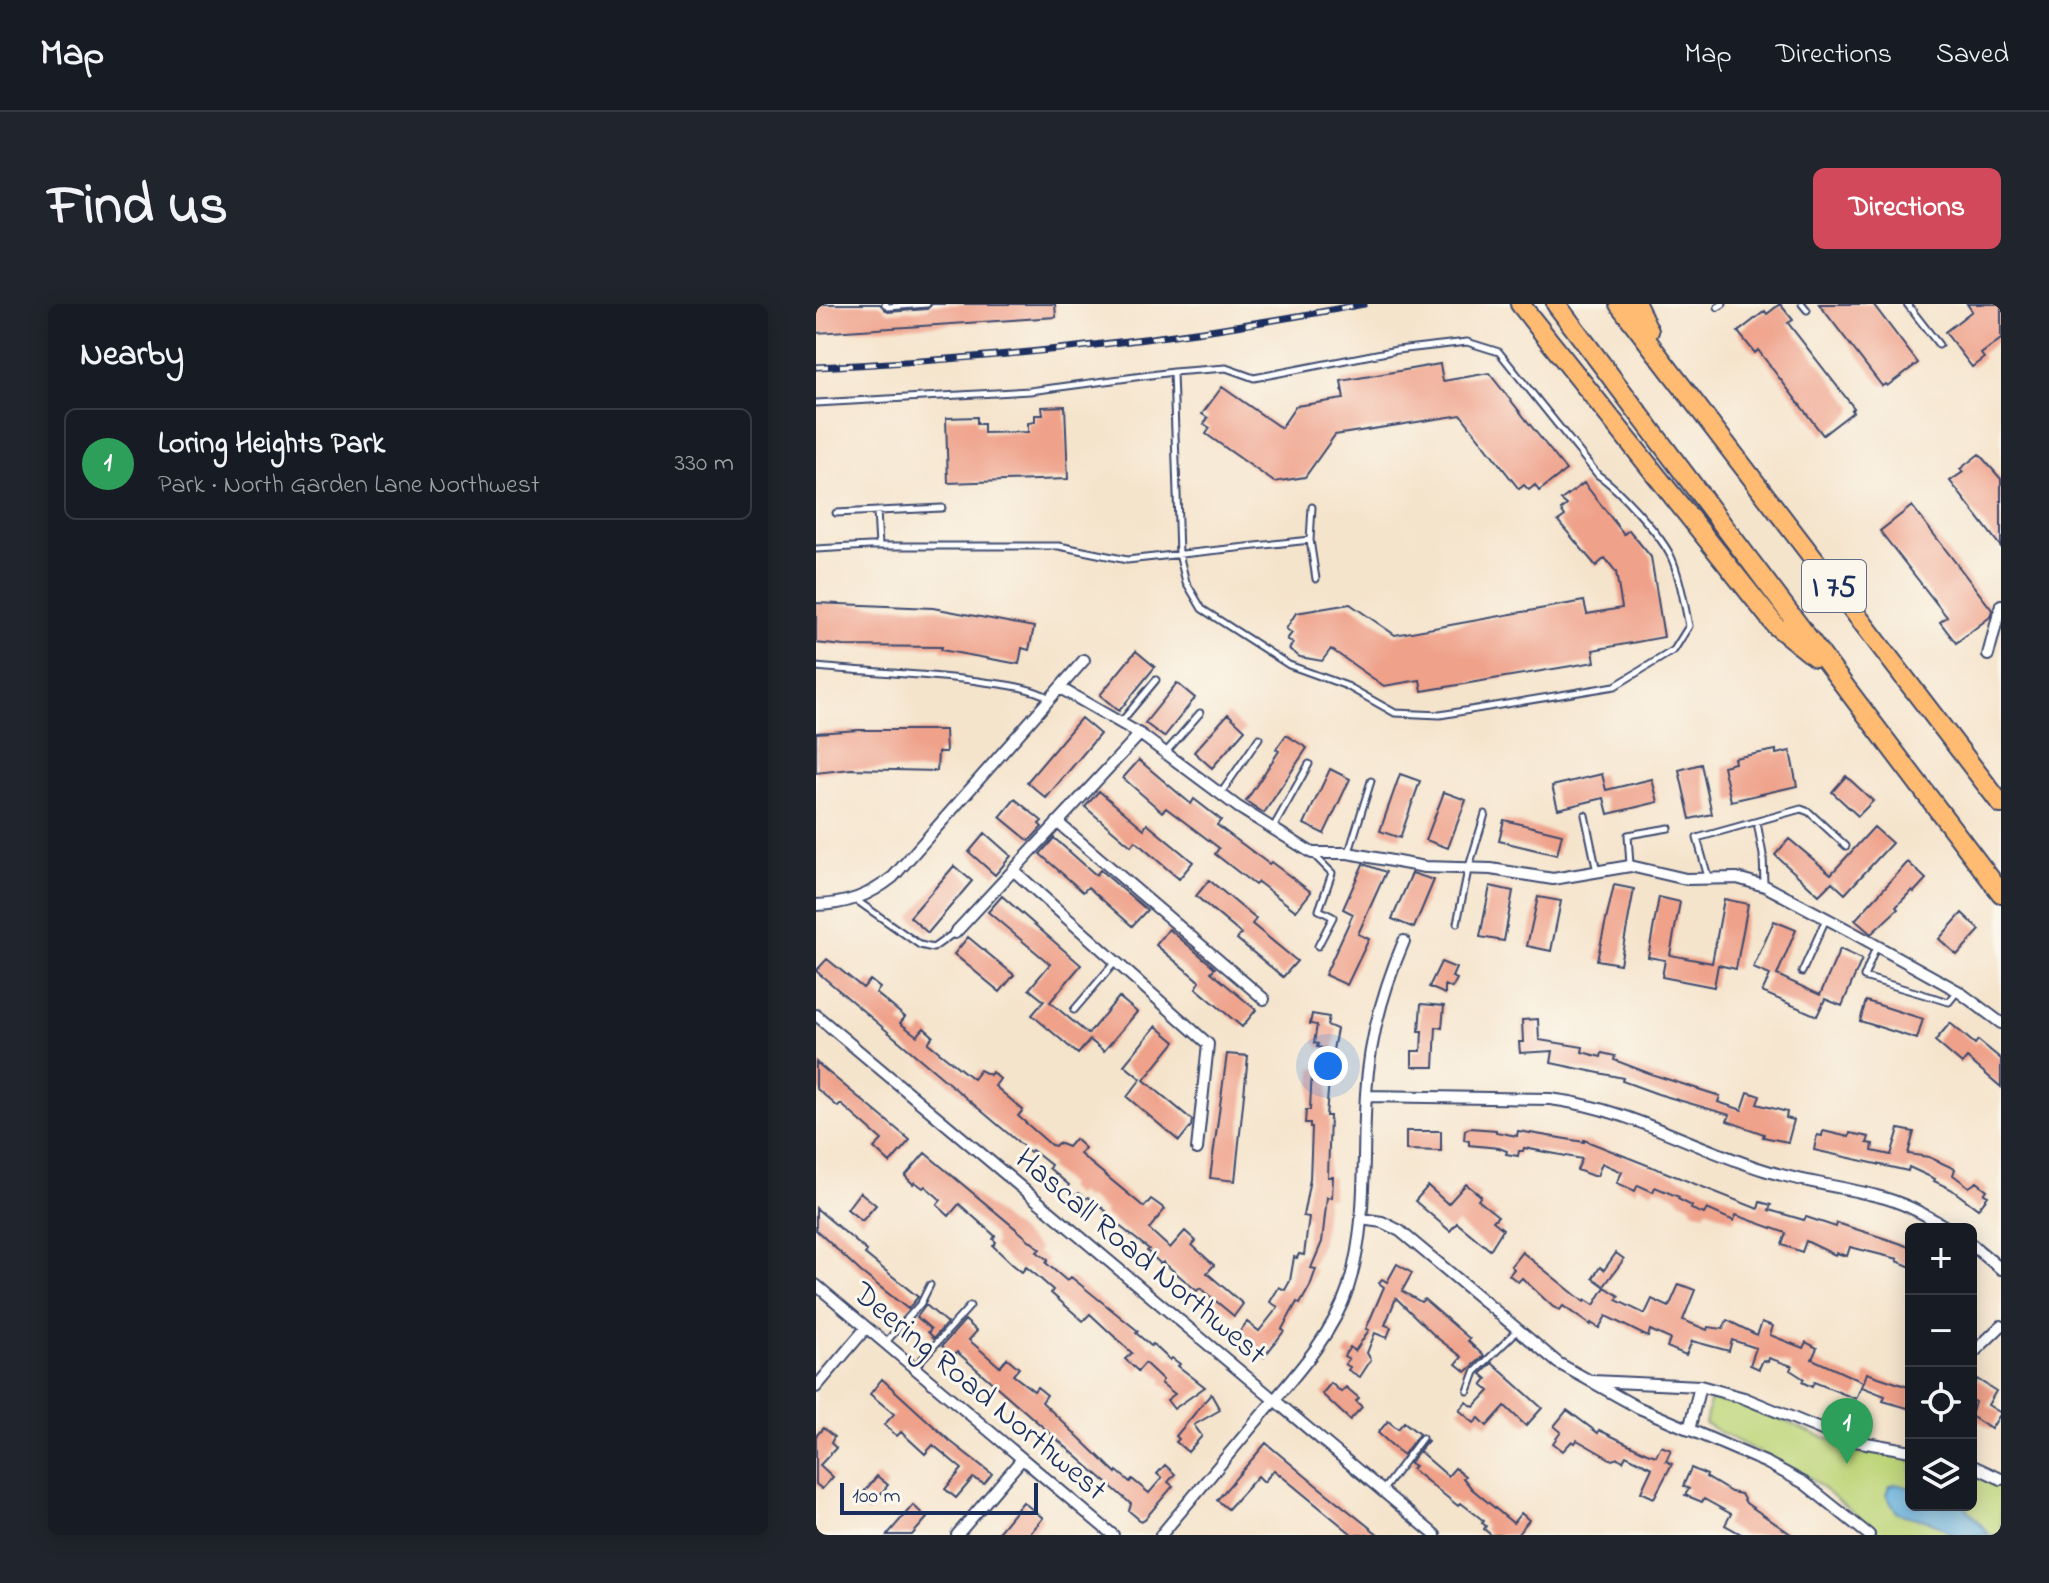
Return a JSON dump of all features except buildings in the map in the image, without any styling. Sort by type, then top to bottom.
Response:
[{"type":"highway","points":[[1520,304],[1776,626],[1839,676]]},
{"type":"highway","name":"I 75","points":[[1619,304],[2001,804]]},
{"type":"highway","points":[[1636,304],[1668,369]]},
{"type":"highway","name":"I 75","points":[[1560,310],[2001,893]]},
{"type":"street","points":[[1988,655],[2001,605]]},
{"type":"street","points":[[816,905],[856,900],[876,891],[893,877],[1084,660]]},
{"type":"street","points":[[1060,688],[1140,734],[1220,794],[1312,853],[1348,853],[1425,867],[1491,869],[1553,879],[1630,866],[1686,879],[1737,878],[1765,886],[1827,918],[1958,991],[2001,1023]]},
{"type":"street","points":[[955,933],[1140,734]]},
{"type":"street","points":[[1057,822],[1264,999]]},
{"type":"street","points":[[1013,870],[1208,1044],[1197,1149]]},
{"type":"street","points":[[1161,1535],[1320,1343],[1339,1310],[1353,1271],[1361,1219],[1366,1166],[1366,1096],[1377,1015],[1404,941]]},
{"type":"street","name":"Hascall Road Northwest","points":[[816,1015],[1435,1535]]},
{"type":"street","points":[[1366,1096],[1579,1102],[1608,1109],[1763,1170],[1879,1196],[1910,1207],[1938,1223]]},
{"type":"street","points":[[1361,1219],[1382,1222],[1400,1231],[1558,1363],[1689,1430],[1767,1463],[1804,1483],[1869,1535]]},
{"type":"street","points":[[1977,1249],[2001,1269]]},
{"type":"street","name":"Deering Road Northwest","points":[[816,1285],[1113,1535]]},
{"type":"street","points":[[1977,1349],[2001,1326]]},
{"type":"street","points":[[816,1387],[866,1328]]},
{"type":"street","points":[[1589,1381],[1700,1386],[1744,1398],[1844,1439],[1905,1450]]},
{"type":"street","points":[[1689,1430],[1700,1386]]},
{"type":"street","points":[[957,1535],[1022,1459]]},
{"type":"street","points":[[1977,1468],[2001,1479]]},
{"type":"lane","points":[[885,304],[888,307],[927,304]]},
{"type":"lane","points":[[1802,304],[1807,310]]},
{"type":"lane","points":[[1907,304],[1939,345]]},
{"type":"lane","points":[[816,403],[1030,391],[1173,372],[1226,368],[1254,378],[1397,350],[1467,342],[1499,352],[1598,475],[1611,484],[1671,555],[1689,626],[1674,650],[1615,686],[1440,715],[1395,713],[1347,686],[1289,665],[1202,609],[1186,582],[1179,554],[1173,372]]},
{"type":"lane","points":[[1312,507],[1310,540],[1316,579]]},
{"type":"lane","points":[[836,513],[942,508]]},
{"type":"lane","points":[[877,511],[879,546]]},
{"type":"lane","points":[[816,549],[1059,546],[1127,560],[1310,540]]},
{"type":"lane","points":[[816,667],[923,674],[1013,685],[1037,690],[1050,698]]},
{"type":"lane","points":[[1120,723],[1156,680]]},
{"type":"lane","points":[[1166,753],[1200,713]]},
{"type":"lane","points":[[1220,794],[1259,738]]},
{"type":"lane","points":[[1273,829],[1309,764]]},
{"type":"lane","points":[[1348,853],[1371,781]]},
{"type":"lane","points":[[1708,878],[1697,838],[1801,809],[1809,812],[1846,846]]},
{"type":"lane","points":[[1457,923],[1468,870],[1485,814]]},
{"type":"lane","points":[[1585,815],[1598,873]]},
{"type":"lane","points":[[1757,822],[1765,886]]},
{"type":"lane","points":[[1630,866],[1628,835],[1669,828]]},
{"type":"lane","points":[[1312,853],[1332,873],[1319,910],[1333,917],[1318,946]]},
{"type":"lane","points":[[856,900],[920,945],[933,948],[955,933]]},
{"type":"lane","points":[[1802,972],[1827,918]]},
{"type":"lane","points":[[1877,946],[1864,977],[1949,1002],[1958,991]]},
{"type":"lane","points":[[1074,1010],[1116,960]]},
{"type":"lane","points":[[884,1343],[921,1303],[930,1285]]},
{"type":"lane","points":[[914,1368],[970,1306]]},
{"type":"lane","points":[[1468,1391],[1475,1372],[1517,1331]]},
{"type":"lane","points":[[1382,1490],[1422,1438]]},
{"type":"green space","points":[[1720,1397],[1732,1400],[1833,1440],[1871,1451],[1905,1456],[1905,1511],[1977,1511],[1977,1473],[2001,1485],[2001,1535],[1881,1535],[1809,1477],[1705,1423],[1710,1401]]},
{"type":"water","points":[[1895,1484],[1905,1486],[1905,1511],[1969,1511],[1990,1535],[1954,1535],[1932,1522],[1897,1513],[1886,1495],[1889,1487]]},
{"type":"railway","points":[[816,367],[954,359],[1091,346],[1364,304]]},
{"type":"place","name":"Loring Heights Park","points":[[1847,1464]]}]
